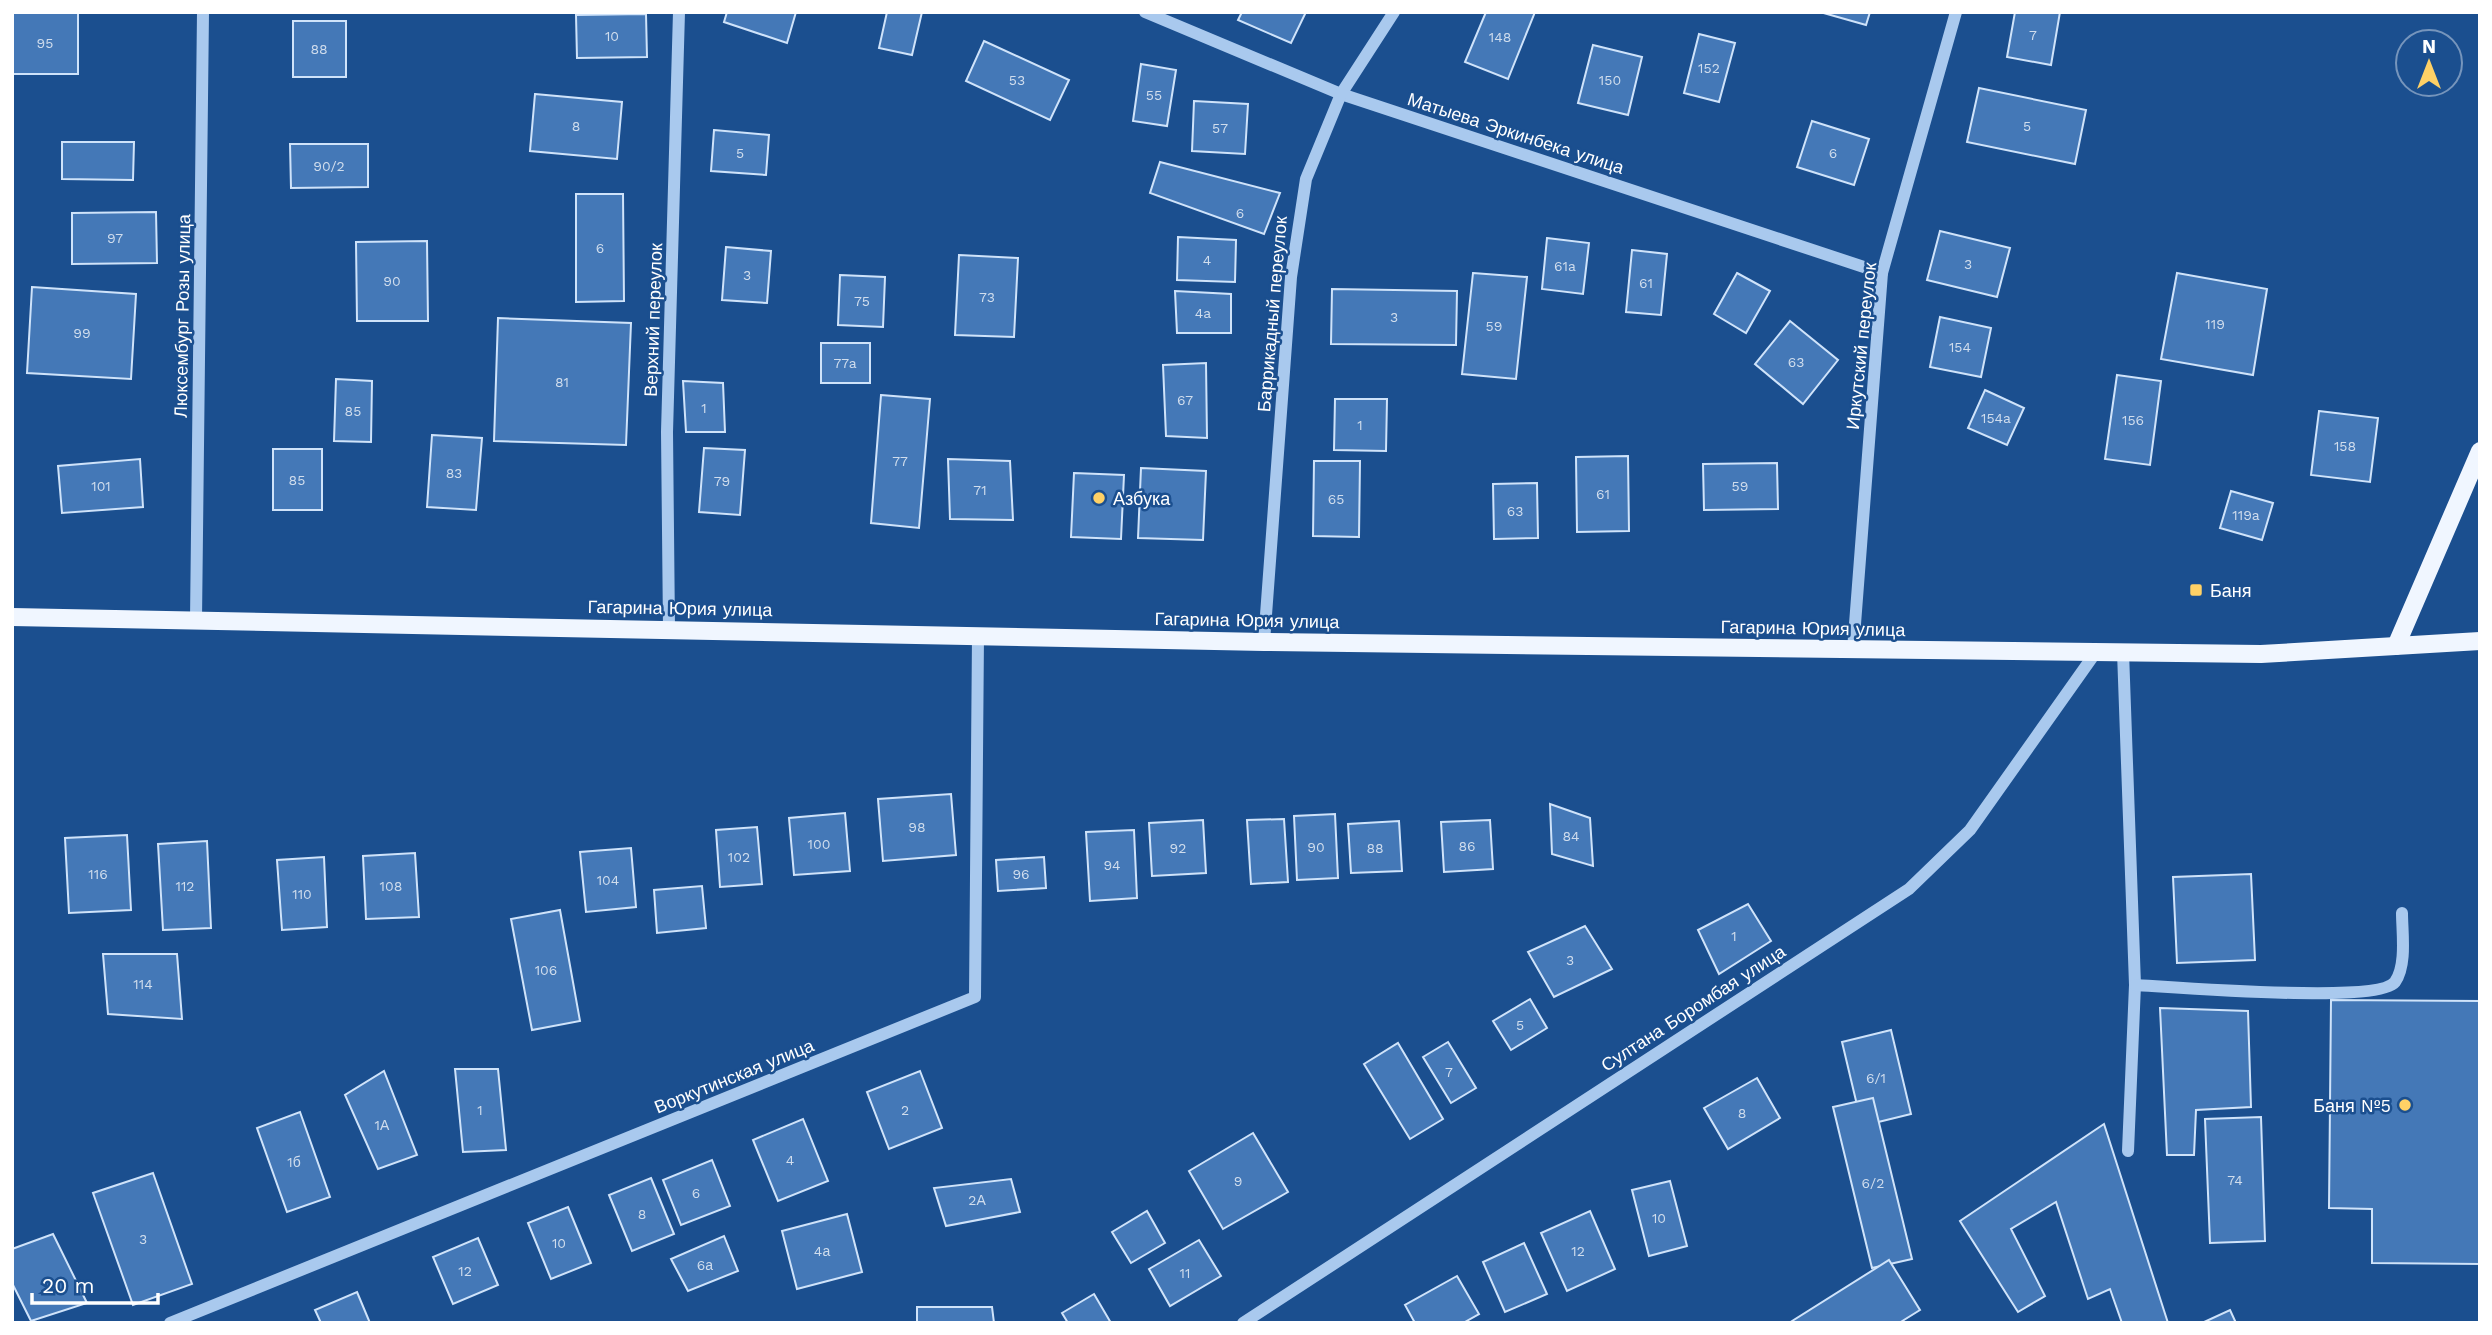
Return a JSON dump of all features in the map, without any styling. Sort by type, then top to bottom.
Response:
[{"type":"main road","points":[[2396,646],[2480,451]]},
{"type":"main road","name":"Гагарина Юрия улица","points":[[12,617],[1264,642],[2261,654],[2480,641]]},
{"type":"street","name":"Люксембург Розы улица","points":[[196,620],[203,12]]},
{"type":"street","name":"Верхний переулок","points":[[669,629],[667,432],[679,12]]},
{"type":"street","name":"Матыева Эркинбека улица","points":[[1144,12],[1341,93],[1882,273]]},
{"type":"street","name":"Баррикадный переулок","points":[[1264,642],[1296,228],[1306,178],[1341,93],[1394,12]]},
{"type":"street","name":"Иркутский переулок","points":[[1853,650],[1882,273],[1956,12]]},
{"type":"street","name":"Воркутинская улица","points":[[170,1323],[975,997],[978,635]]},
{"type":"street","name":"Султана Боромбая улица","points":[[1243,1323],[1909,889],[1970,830],[2096,652]]},
{"type":"street","points":[[2123,652],[2135,985],[2129,1151]]},
{"type":"street","points":[[2135,985],[2248,992],[2366,992],[2386,989],[2395,981],[2400,969],[2402,913]]},
{"type":"building","points":[[12,12],[78,12],[78,74],[12,74]]},
{"type":"building","points":[[727,12],[796,12],[787,43],[724,22]]},
{"type":"building","points":[[887,12],[922,12],[912,55],[879,48]]},
{"type":"building","points":[[1242,12],[1306,12],[1291,43],[1238,20]]},
{"type":"building","points":[[1486,12],[1535,12],[1508,79],[1465,62]]},
{"type":"building","points":[[1820,12],[1870,12],[1866,25]]},
{"type":"building","points":[[2015,12],[2060,12],[2051,65],[2007,57]]},
{"type":"building","points":[[646,14],[647,57],[577,58],[576,15]]},
{"type":"building","points":[[293,21],[346,21],[346,77],[293,77]]},
{"type":"building","points":[[1699,34],[1735,43],[1719,102],[1684,93]]},
{"type":"building","points":[[984,41],[1069,80],[1050,120],[966,81]]},
{"type":"building","points":[[1593,45],[1642,57],[1628,115],[1578,103]]},
{"type":"building","points":[[1141,64],[1176,70],[1167,126],[1133,121]]},
{"type":"building","points":[[1979,88],[2086,110],[2075,164],[1967,142]]},
{"type":"building","points":[[535,94],[622,102],[617,159],[530,151]]},
{"type":"building","points":[[1194,101],[1248,104],[1245,154],[1192,151]]},
{"type":"building","points":[[1812,121],[1869,139],[1854,185],[1797,167]]},
{"type":"building","points":[[714,130],[769,135],[766,175],[711,171]]},
{"type":"building","points":[[62,142],[134,142],[133,180],[62,179]]},
{"type":"building","points":[[290,144],[368,144],[368,187],[291,188]]},
{"type":"building","points":[[1160,162],[1280,193],[1264,234],[1150,193]]},
{"type":"building","points":[[576,194],[623,194],[624,301],[576,302]]},
{"type":"building","points":[[156,212],[157,263],[72,264],[72,213]]},
{"type":"building","points":[[1940,231],[2010,248],[1997,297],[1927,280]]},
{"type":"building","points":[[1178,237],[1236,240],[1235,282],[1177,280]]},
{"type":"building","points":[[1547,238],[1589,243],[1583,294],[1542,289]]},
{"type":"building","points":[[427,241],[428,321],[357,321],[356,242]]},
{"type":"building","points":[[726,247],[771,251],[767,303],[722,300]]},
{"type":"building","points":[[1632,250],[1667,254],[1661,315],[1626,312]]},
{"type":"building","points":[[959,255],[1018,258],[1014,337],[955,335]]},
{"type":"building","points":[[1473,273],[1527,277],[1516,379],[1462,374]]},
{"type":"building","points":[[1737,273],[1770,291],[1746,333],[1714,314]]},
{"type":"building","points":[[2177,273],[2267,289],[2253,375],[2161,359]]},
{"type":"building","points":[[840,275],[885,277],[883,327],[838,325]]},
{"type":"building","points":[[32,287],[136,294],[131,379],[27,373]]},
{"type":"building","points":[[1332,289],[1457,291],[1456,345],[1331,344]]},
{"type":"building","points":[[1175,291],[1231,294],[1231,333],[1177,333]]},
{"type":"building","points":[[1940,317],[1991,328],[1981,377],[1930,367]]},
{"type":"building","points":[[498,318],[631,323],[626,445],[494,441]]},
{"type":"building","points":[[1790,321],[1838,360],[1803,404],[1755,364]]},
{"type":"building","points":[[821,343],[870,343],[870,383],[821,383]]},
{"type":"building","points":[[1206,363],[1207,438],[1166,436],[1163,365]]},
{"type":"building","points":[[2117,375],[2161,381],[2150,465],[2105,459]]},
{"type":"building","points":[[336,379],[372,381],[371,442],[334,441]]},
{"type":"building","points":[[683,381],[723,383],[725,432],[686,432]]},
{"type":"building","points":[[1985,390],[2024,408],[2007,445],[1968,428]]},
{"type":"building","points":[[881,395],[930,399],[919,528],[871,523]]},
{"type":"building","points":[[1335,399],[1387,399],[1386,451],[1334,450]]},
{"type":"building","points":[[2319,411],[2378,418],[2370,482],[2311,475]]},
{"type":"building","points":[[432,435],[482,438],[476,510],[427,507]]},
{"type":"building","points":[[704,448],[745,450],[740,515],[699,512]]},
{"type":"building","points":[[273,449],[322,449],[322,510],[273,510]]},
{"type":"building","points":[[1628,456],[1629,531],[1577,532],[1576,457]]},
{"type":"building","points":[[140,459],[143,507],[62,513],[58,466]]},
{"type":"building","points":[[948,459],[1010,461],[1013,520],[950,519]]},
{"type":"building","points":[[1314,461],[1360,461],[1359,537],[1313,536]]},
{"type":"building","points":[[1777,463],[1778,509],[1704,510],[1703,464]]},
{"type":"building","points":[[1141,468],[1206,471],[1203,540],[1138,538]]},
{"type":"building","points":[[1074,473],[1124,475],[1121,539],[1071,537]]},
{"type":"building","points":[[1537,483],[1538,538],[1494,539],[1493,484]]},
{"type":"building","points":[[2231,491],[2273,503],[2262,540],[2220,528]]},
{"type":"building","points":[[951,794],[956,855],[883,861],[878,799]]},
{"type":"building","points":[[1550,804],[1590,818],[1593,866],[1552,854]]},
{"type":"building","points":[[845,813],[850,871],[794,875],[789,818]]},
{"type":"building","points":[[1335,814],[1338,878],[1297,880],[1294,816]]},
{"type":"building","points":[[1284,819],[1288,882],[1251,884],[1247,820]]},
{"type":"building","points":[[1203,820],[1206,873],[1152,876],[1149,823]]},
{"type":"building","points":[[1490,820],[1493,869],[1444,872],[1441,822]]},
{"type":"building","points":[[1399,821],[1402,871],[1351,873],[1348,824]]},
{"type":"building","points":[[757,827],[762,884],[720,887],[716,830]]},
{"type":"building","points":[[1134,830],[1137,898],[1090,901],[1086,832]]},
{"type":"building","points":[[127,835],[131,910],[69,913],[65,838]]},
{"type":"building","points":[[207,841],[211,928],[163,930],[158,844]]},
{"type":"building","points":[[631,848],[636,907],[586,912],[580,852]]},
{"type":"building","points":[[415,853],[419,917],[366,919],[363,856]]},
{"type":"building","points":[[324,857],[327,927],[282,930],[277,860]]},
{"type":"building","points":[[1044,857],[1046,888],[998,891],[996,860]]},
{"type":"building","points":[[2251,874],[2255,960],[2177,963],[2173,877]]},
{"type":"building","points":[[702,886],[706,928],[657,933],[654,890]]},
{"type":"building","points":[[1748,904],[1771,941],[1719,974],[1698,930]]},
{"type":"building","points":[[560,910],[580,1021],[532,1030],[511,919]]},
{"type":"building","points":[[1585,926],[1612,969],[1554,997],[1528,952]]},
{"type":"building","points":[[103,954],[177,954],[182,1019],[108,1014]]},
{"type":"building","points":[[1530,999],[1547,1028],[1511,1050],[1493,1021]]},
{"type":"building","name":"Баня №5","points":[[2331,1000],[2480,1001],[2480,1264],[2372,1263],[2372,1209],[2329,1208]]},
{"type":"building","points":[[2160,1008],[2248,1011],[2251,1107],[2196,1110],[2194,1155],[2167,1155]]},
{"type":"building","points":[[1891,1030],[1911,1114],[1862,1126],[1842,1042]]},
{"type":"building","points":[[1448,1042],[1476,1088],[1451,1103],[1423,1057]]},
{"type":"building","points":[[1398,1043],[1443,1119],[1410,1139],[1364,1064]]},
{"type":"building","points":[[455,1069],[498,1069],[506,1150],[463,1152]]},
{"type":"building","points":[[384,1071],[417,1155],[378,1169],[345,1095]]},
{"type":"building","points":[[920,1071],[942,1128],[889,1149],[867,1092]]},
{"type":"building","points":[[1757,1078],[1780,1118],[1728,1149],[1704,1108]]},
{"type":"building","points":[[1873,1098],[1912,1259],[1872,1268],[1833,1107]]},
{"type":"building","points":[[300,1112],[330,1197],[287,1212],[257,1128]]},
{"type":"building","points":[[2261,1117],[2265,1241],[2210,1243],[2205,1119]]},
{"type":"building","points":[[803,1119],[828,1181],[778,1201],[753,1140]]},
{"type":"building","points":[[2104,1124],[2168,1323],[2122,1323],[2110,1289],[2088,1299],[2056,1202],[2011,1229],[2045,1296],[2018,1312],[1960,1221]]},
{"type":"building","points":[[1253,1133],[1288,1192],[1223,1229],[1189,1171]]},
{"type":"building","points":[[712,1160],[730,1206],[681,1225],[663,1180]]},
{"type":"building","points":[[153,1173],[192,1284],[133,1305],[93,1193]]},
{"type":"building","points":[[651,1178],[674,1234],[632,1251],[609,1195]]},
{"type":"building","points":[[1011,1179],[1020,1212],[946,1226],[934,1188]]},
{"type":"building","points":[[1670,1181],[1687,1246],[1649,1256],[1632,1190]]},
{"type":"building","points":[[568,1207],[591,1263],[551,1279],[528,1223]]},
{"type":"building","points":[[1147,1211],[1165,1243],[1131,1263],[1112,1232]]},
{"type":"building","points":[[1590,1211],[1615,1269],[1567,1291],[1541,1233]]},
{"type":"building","points":[[847,1214],[862,1272],[797,1289],[782,1231]]},
{"type":"building","points":[[53,1234],[87,1303],[31,1321],[12,1283],[12,1249]]},
{"type":"building","points":[[724,1236],[738,1271],[688,1291],[671,1259]]},
{"type":"building","points":[[478,1238],[498,1285],[453,1304],[433,1257]]},
{"type":"building","points":[[1199,1240],[1221,1276],[1170,1306],[1149,1269]]},
{"type":"building","points":[[1524,1243],[1547,1294],[1505,1312],[1483,1262]]},
{"type":"building","points":[[1889,1260],[1920,1310],[1899,1323],[1789,1323]]},
{"type":"building","points":[[1457,1276],[1479,1314],[1463,1323],[1415,1323],[1405,1305]]},
{"type":"building","points":[[357,1292],[370,1323],[321,1323],[315,1310]]},
{"type":"building","points":[[1094,1294],[1111,1323],[1068,1323],[1062,1313]]},
{"type":"building","points":[[917,1307],[992,1307],[994,1323],[917,1323]]},
{"type":"building","points":[[2230,1310],[2236,1323],[2202,1323]]},
{"type":"place","name":"Азбука","points":[[1099,498]]},
{"type":"place","name":"Баня","points":[[2196,590]]},
{"type":"place","name":"Баня №5","points":[[2405,1105]]}]
